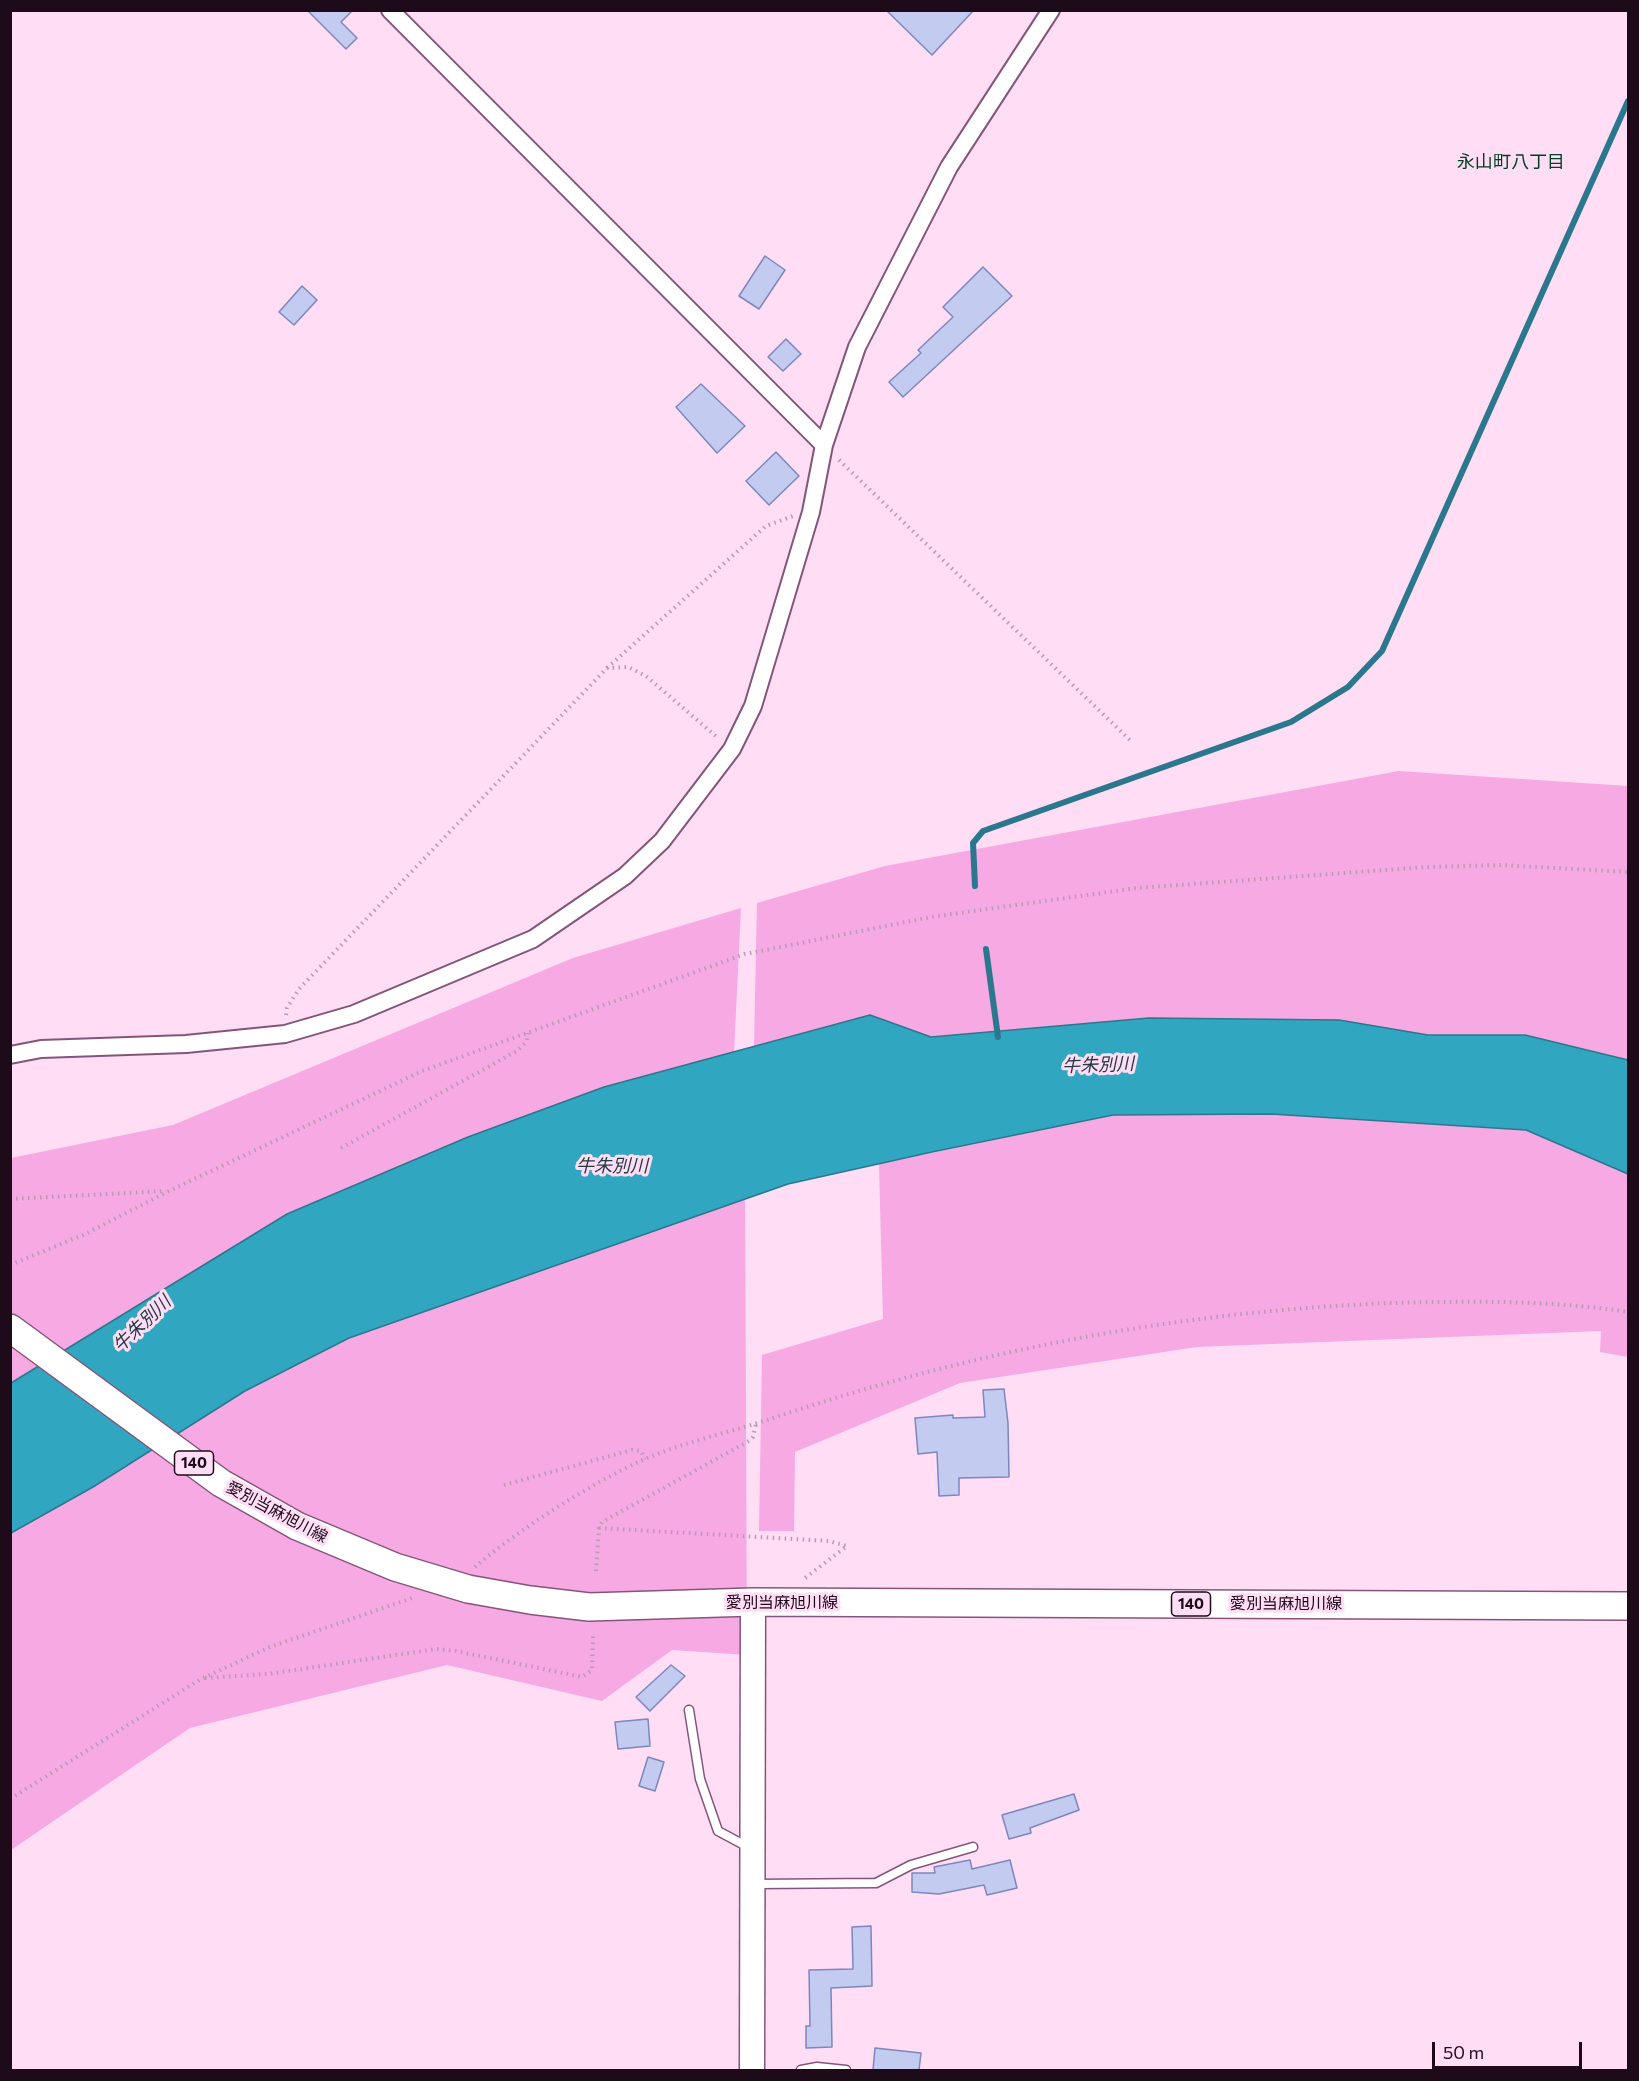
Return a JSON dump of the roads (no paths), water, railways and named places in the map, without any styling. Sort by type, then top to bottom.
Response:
[{"type":"main road","name":"愛別当麻旭川線","points":[[10,1328],[221,1483],[297,1526],[395,1567],[468,1589],[589,1607],[753,1602],[1629,1606]]},
{"type":"street","points":[[390,10],[824,445]]},
{"type":"street","points":[[10,1055],[41,1049],[186,1044],[285,1034],[354,1014],[533,939],[625,876],[662,841],[732,749],[753,706],[811,512],[824,445],[856,347],[944,178],[1051,10]]},
{"type":"street","points":[[752,2070],[753,1602]]},
{"type":"lane","points":[[689,1710],[700,1779],[718,1831],[752,1849]]},
{"type":"lane","points":[[752,1884],[876,1883],[911,1865],[973,1847]]},
{"type":"lane","points":[[801,2070],[817,2067],[846,2070]]},
{"type":"water","name":"牛朱別川","points":[[870,1015],[931,1037],[1149,1018],[1339,1020],[1428,1035],[1525,1035],[1628,1060],[1628,1174],[1526,1130],[1271,1114],[1113,1115],[932,1152],[788,1184],[349,1338],[245,1391],[93,1487],[11,1533],[11,1383],[287,1214],[468,1137],[604,1087]]},
{"type":"waterway","points":[[975,886],[973,843],[983,831],[1291,722],[1348,687],[1382,651],[1628,101]]},
{"type":"waterway","points":[[986,949],[998,1037]]},
{"type":"district","name":"永山町八丁目","points":[[1511,162]]}]
